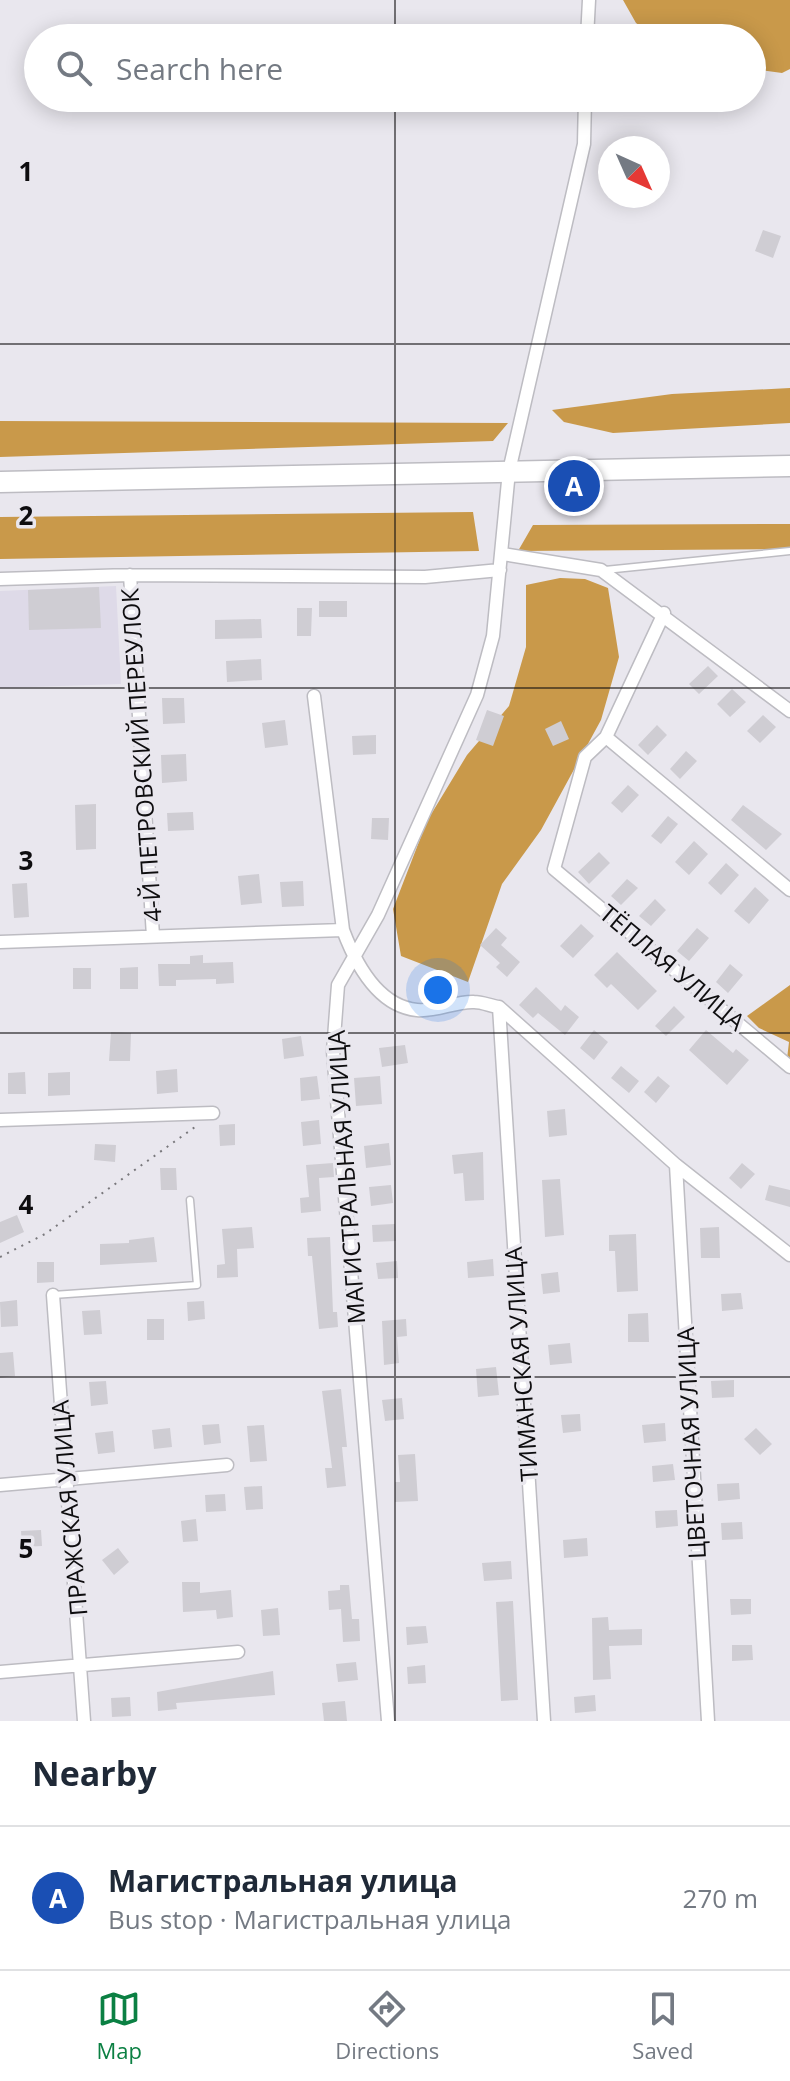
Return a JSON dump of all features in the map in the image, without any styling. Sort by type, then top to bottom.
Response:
[{"type":"main road","points":[[0,482],[790,466]]},
{"type":"street","points":[[588,24],[589,0]]},
{"type":"street","name":"МАГИСТРАЛЬНАЯ УЛИЦА","points":[[388,1721],[333,1051],[338,985],[378,915],[477,695],[493,636],[509,471],[584,144],[585,112]]},
{"type":"street","points":[[503,554],[601,570],[664,613],[790,711]]},
{"type":"street","points":[[0,579],[130,575],[425,577],[500,570]]},
{"type":"street","name":"4-Й ПЕТРОВСКИЙ ПЕРЕУЛОК","points":[[130,575],[153,936]]},
{"type":"street","points":[[664,613],[606,737],[790,890]]},
{"type":"street","points":[[314,696],[343,930],[353,958],[378,990],[417,1010],[474,1002],[499,1007],[676,1165],[790,1255]]},
{"type":"street","name":"ТЁПЛАЯ УЛИЦА","points":[[606,737],[585,757],[554,869],[790,1067]]},
{"type":"street","points":[[0,942],[343,930]]},
{"type":"street","name":"ТИМАНСКАЯ УЛИЦА","points":[[499,1007],[544,1721]]},
{"type":"street","points":[[0,1120],[213,1113]]},
{"type":"street","name":"ЦВЕТОЧНАЯ УЛИЦА","points":[[676,1165],[708,1721]]},
{"type":"street","name":"ПРАЖСКАЯ УЛИЦА","points":[[53,1295],[84,1721]]},
{"type":"street","points":[[0,1485],[227,1465]]},
{"type":"street","points":[[0,1672],[238,1652]]},
{"type":"lane","points":[[601,570],[790,551]]},
{"type":"lane","points":[[53,1295],[197,1285],[190,1200]]},
{"type":"path","points":[[0,1257],[45,1234],[213,1113]]},
{"type":"shaded area","points":[[623,0],[790,0],[790,69],[782,73],[766,71],[766,24],[636,23]]},
{"type":"shaded area","points":[[790,388],[790,423],[613,433],[564,422],[552,410],[672,394]]},
{"type":"shaded area","points":[[0,421],[508,423],[493,441],[0,457]]},
{"type":"shaded area","points":[[473,512],[479,551],[0,559],[0,517]]},
{"type":"shaded area","points":[[790,524],[790,549],[518,551],[533,525]]},
{"type":"shaded area","points":[[560,578],[585,579],[608,588],[619,657],[601,720],[541,830],[502,884],[468,982],[401,956],[393,909],[427,821],[467,755],[509,706],[526,647],[526,585]]},
{"type":"shaded area","points":[[116,586],[121,684],[0,688],[0,591]]},
{"type":"shaded area","points":[[790,985],[790,1060],[787,1059],[789,1042],[759,1028],[747,1016]]},
{"type":"building","points":[[763,230],[781,236],[773,258],[755,251]]},
{"type":"building","points":[[99,587],[101,628],[29,630],[28,590]]},
{"type":"building","points":[[319,601],[347,601],[347,617],[319,617]]},
{"type":"building","points":[[297,608],[312,608],[311,636],[297,636]]},
{"type":"building","points":[[261,619],[262,638],[215,639],[215,620]]},
{"type":"building","points":[[261,659],[262,680],[227,682],[226,661]]},
{"type":"building","points":[[708,666],[718,676],[699,694],[689,684]]},
{"type":"building","points":[[732,689],[746,702],[730,717],[717,704]]},
{"type":"building","points":[[162,698],[184,698],[185,723],[163,724]]},
{"type":"building","points":[[487,710],[504,716],[493,746],[476,740]]},
{"type":"building","points":[[763,715],[776,727],[760,743],[747,731]]},
{"type":"building","points":[[285,720],[288,745],[265,748],[262,723]]},
{"type":"building","points":[[561,721],[569,739],[553,746],[545,729]]},
{"type":"building","points":[[657,725],[667,735],[648,755],[638,745]]},
{"type":"building","points":[[376,735],[376,754],[353,755],[352,736]]},
{"type":"building","points":[[686,751],[697,761],[680,779],[670,769]]},
{"type":"building","points":[[186,754],[187,781],[162,783],[161,755]]},
{"type":"building","points":[[628,785],[639,795],[622,813],[611,803]]},
{"type":"building","points":[[96,804],[96,849],[76,850],[75,805]]},
{"type":"building","points":[[743,805],[782,834],[766,850],[731,820]]},
{"type":"building","points":[[193,812],[194,830],[168,831],[167,813]]},
{"type":"building","points":[[668,816],[678,824],[661,844],[651,836]]},
{"type":"building","points":[[372,818],[389,818],[388,840],[371,839]]},
{"type":"building","points":[[694,841],[708,854],[689,875],[675,862]]},
{"type":"building","points":[[599,852],[610,863],[589,884],[578,872]]},
{"type":"building","points":[[726,863],[739,875],[721,895],[708,883]]},
{"type":"building","points":[[259,874],[262,903],[241,905],[238,876]]},
{"type":"building","points":[[627,879],[638,888],[621,905],[611,896]]},
{"type":"building","points":[[303,881],[304,906],[282,907],[280,882]]},
{"type":"building","points":[[27,883],[29,917],[14,918],[12,884]]},
{"type":"building","points":[[755,887],[769,900],[749,924],[734,911]]},
{"type":"building","points":[[655,899],[666,910],[651,926],[639,916]]},
{"type":"building","points":[[581,924],[594,936],[573,958],[560,946]]},
{"type":"building","points":[[496,928],[507,938],[501,945],[520,962],[507,977],[496,967],[500,963],[480,945]]},
{"type":"building","points":[[697,928],[709,938],[689,961],[677,951]]},
{"type":"building","points":[[617,952],[657,991],[638,1010],[611,984],[607,988],[594,975]]},
{"type":"building","points":[[203,955],[203,963],[233,962],[234,983],[216,984],[216,979],[176,980],[176,986],[159,986],[158,964],[190,964],[190,956]]},
{"type":"building","points":[[730,964],[743,975],[728,993],[716,982]]},
{"type":"building","points":[[138,967],[138,989],[120,989],[120,968]]},
{"type":"building","points":[[73,968],[91,968],[91,989],[73,989]]},
{"type":"building","points":[[536,987],[561,1011],[565,1005],[579,1017],[565,1035],[538,1013],[533,1018],[519,1005]]},
{"type":"building","points":[[674,1006],[685,1017],[666,1036],[655,1026]]},
{"type":"building","points":[[594,1030],[608,1042],[594,1060],[580,1048]]},
{"type":"building","points":[[706,1030],[733,1053],[736,1049],[749,1060],[727,1085],[689,1050]]},
{"type":"building","points":[[111,1032],[131,1033],[130,1061],[109,1061]]},
{"type":"building","points":[[301,1036],[304,1056],[284,1059],[282,1039]]},
{"type":"building","points":[[405,1045],[408,1063],[382,1067],[379,1048]]},
{"type":"building","points":[[621,1066],[639,1081],[629,1093],[611,1078]]},
{"type":"building","points":[[177,1069],[178,1092],[157,1094],[156,1071]]},
{"type":"building","points":[[25,1072],[26,1094],[8,1094],[8,1073]]},
{"type":"building","points":[[70,1072],[70,1095],[48,1096],[48,1073]]},
{"type":"building","points":[[317,1076],[320,1099],[301,1101],[300,1078]]},
{"type":"building","points":[[380,1076],[382,1104],[356,1106],[354,1078]]},
{"type":"building","points":[[658,1076],[670,1086],[656,1103],[644,1092]]},
{"type":"building","points":[[565,1109],[567,1135],[549,1137],[547,1111]]},
{"type":"building","points":[[319,1120],[321,1144],[303,1146],[301,1122]]},
{"type":"building","points":[[235,1124],[235,1145],[220,1146],[219,1125]]},
{"type":"building","points":[[389,1143],[391,1165],[366,1168],[364,1146]]},
{"type":"building","points":[[95,1144],[116,1145],[115,1162],[94,1160]]},
{"type":"building","points":[[483,1152],[484,1200],[465,1201],[463,1173],[454,1174],[452,1155]]},
{"type":"building","points":[[333,1163],[334,1177],[319,1178],[321,1211],[301,1213],[300,1198],[309,1197],[306,1165]]},
{"type":"building","points":[[742,1163],[755,1174],[741,1189],[729,1178]]},
{"type":"building","points":[[160,1168],[176,1168],[177,1190],[161,1190]]},
{"type":"building","points":[[560,1179],[564,1235],[545,1237],[542,1180]]},
{"type":"building","points":[[391,1185],[393,1203],[371,1206],[369,1187]]},
{"type":"building","points":[[769,1185],[790,1190],[790,1207],[765,1200]]},
{"type":"building","points":[[17,1215],[24,1232],[0,1243],[0,1222]]},
{"type":"building","points":[[395,1224],[396,1241],[373,1242],[372,1225]]},
{"type":"building","points":[[252,1227],[254,1248],[237,1249],[238,1277],[217,1278],[217,1265],[225,1264],[222,1229]]},
{"type":"building","points":[[719,1227],[720,1258],[701,1258],[700,1228]]},
{"type":"building","points":[[636,1234],[638,1291],[617,1292],[615,1251],[609,1251],[609,1235]]},
{"type":"building","points":[[154,1237],[157,1262],[100,1265],[100,1244],[129,1243],[129,1240]]},
{"type":"building","points":[[330,1237],[333,1312],[337,1312],[338,1327],[319,1329],[312,1256],[308,1256],[307,1238]]},
{"type":"building","points":[[493,1259],[494,1276],[468,1278],[467,1262]]},
{"type":"building","points":[[397,1261],[398,1278],[378,1279],[376,1263]]},
{"type":"building","points":[[37,1262],[54,1262],[54,1282],[37,1283]]},
{"type":"building","points":[[558,1272],[560,1292],[543,1294],[541,1274]]},
{"type":"building","points":[[741,1293],[743,1309],[722,1311],[721,1294]]},
{"type":"building","points":[[17,1300],[18,1326],[1,1327],[0,1302]]},
{"type":"building","points":[[204,1301],[205,1319],[188,1321],[187,1302]]},
{"type":"building","points":[[100,1310],[102,1334],[84,1335],[82,1311]]},
{"type":"building","points":[[648,1313],[649,1342],[628,1342],[628,1314]]},
{"type":"building","points":[[147,1319],[164,1319],[164,1340],[147,1340]]},
{"type":"building","points":[[406,1319],[407,1336],[397,1337],[399,1363],[384,1365],[382,1321]]},
{"type":"building","points":[[570,1343],[572,1363],[550,1365],[548,1345]]},
{"type":"building","points":[[13,1352],[15,1376],[0,1378],[0,1353]]},
{"type":"building","points":[[496,1367],[499,1395],[478,1397],[476,1369]]},
{"type":"building","points":[[734,1380],[734,1397],[712,1398],[711,1381]]},
{"type":"building","points":[[106,1381],[108,1404],[91,1406],[89,1382]]},
{"type":"building","points":[[341,1389],[347,1447],[342,1447],[346,1486],[327,1488],[325,1468],[332,1468],[322,1391]]},
{"type":"building","points":[[402,1398],[404,1419],[385,1421],[382,1400]]},
{"type":"building","points":[[580,1414],[581,1431],[563,1433],[561,1415]]},
{"type":"building","points":[[665,1423],[666,1441],[644,1443],[642,1425]]},
{"type":"building","points":[[219,1424],[221,1443],[204,1445],[202,1425]]},
{"type":"building","points":[[264,1425],[267,1461],[250,1462],[247,1426]]},
{"type":"building","points":[[170,1428],[172,1447],[154,1449],[152,1430]]},
{"type":"building","points":[[756,1428],[772,1444],[760,1455],[744,1439]]},
{"type":"building","points":[[113,1431],[115,1452],[98,1454],[95,1433]]},
{"type":"building","points":[[415,1454],[418,1501],[395,1502],[395,1482],[400,1482],[398,1455]]},
{"type":"building","points":[[673,1464],[675,1480],[653,1482],[652,1466]]},
{"type":"building","points":[[739,1483],[740,1499],[718,1501],[717,1484]]},
{"type":"building","points":[[262,1486],[263,1509],[246,1510],[244,1487]]},
{"type":"building","points":[[225,1494],[226,1511],[206,1512],[205,1495]]},
{"type":"building","points":[[677,1510],[678,1526],[656,1528],[655,1511]]},
{"type":"building","points":[[196,1519],[198,1541],[183,1542],[181,1521]]},
{"type":"building","points":[[742,1522],[743,1539],[722,1540],[721,1523]]},
{"type":"building","points":[[41,1530],[42,1546],[22,1547],[21,1531]]},
{"type":"building","points":[[587,1538],[588,1556],[564,1558],[563,1540]]},
{"type":"building","points":[[118,1548],[129,1562],[114,1575],[102,1560]]},
{"type":"building","points":[[511,1561],[512,1579],[484,1581],[482,1563]]},
{"type":"building","points":[[182,1582],[200,1582],[200,1593],[231,1590],[233,1617],[217,1619],[216,1610],[183,1612]]},
{"type":"building","points":[[340,1585],[349,1585],[352,1619],[359,1619],[360,1641],[343,1642],[341,1609],[329,1610],[328,1591],[340,1590]]},
{"type":"building","points":[[730,1599],[751,1599],[751,1614],[731,1615]]},
{"type":"building","points":[[513,1601],[518,1700],[501,1701],[496,1602]]},
{"type":"building","points":[[278,1608],[280,1635],[263,1636],[261,1610]]},
{"type":"building","points":[[608,1617],[609,1630],[642,1629],[642,1645],[609,1646],[611,1679],[593,1680],[592,1618]]},
{"type":"building","points":[[426,1626],[428,1643],[407,1645],[406,1627]]},
{"type":"building","points":[[732,1645],[752,1645],[753,1660],[732,1661]]},
{"type":"building","points":[[356,1662],[358,1680],[338,1682],[336,1664]]},
{"type":"building","points":[[425,1665],[426,1683],[408,1684],[407,1667]]},
{"type":"building","points":[[273,1671],[275,1695],[176,1703],[177,1709],[158,1711],[157,1692]]},
{"type":"building","points":[[595,1695],[596,1711],[575,1713],[574,1697]]},
{"type":"building","points":[[130,1697],[131,1716],[112,1717],[111,1698]]},
{"type":"building","points":[[345,1701],[347,1721],[324,1721],[322,1703]]},
{"type":"place","name":"Магистральная улица","points":[[574,486]]}]
